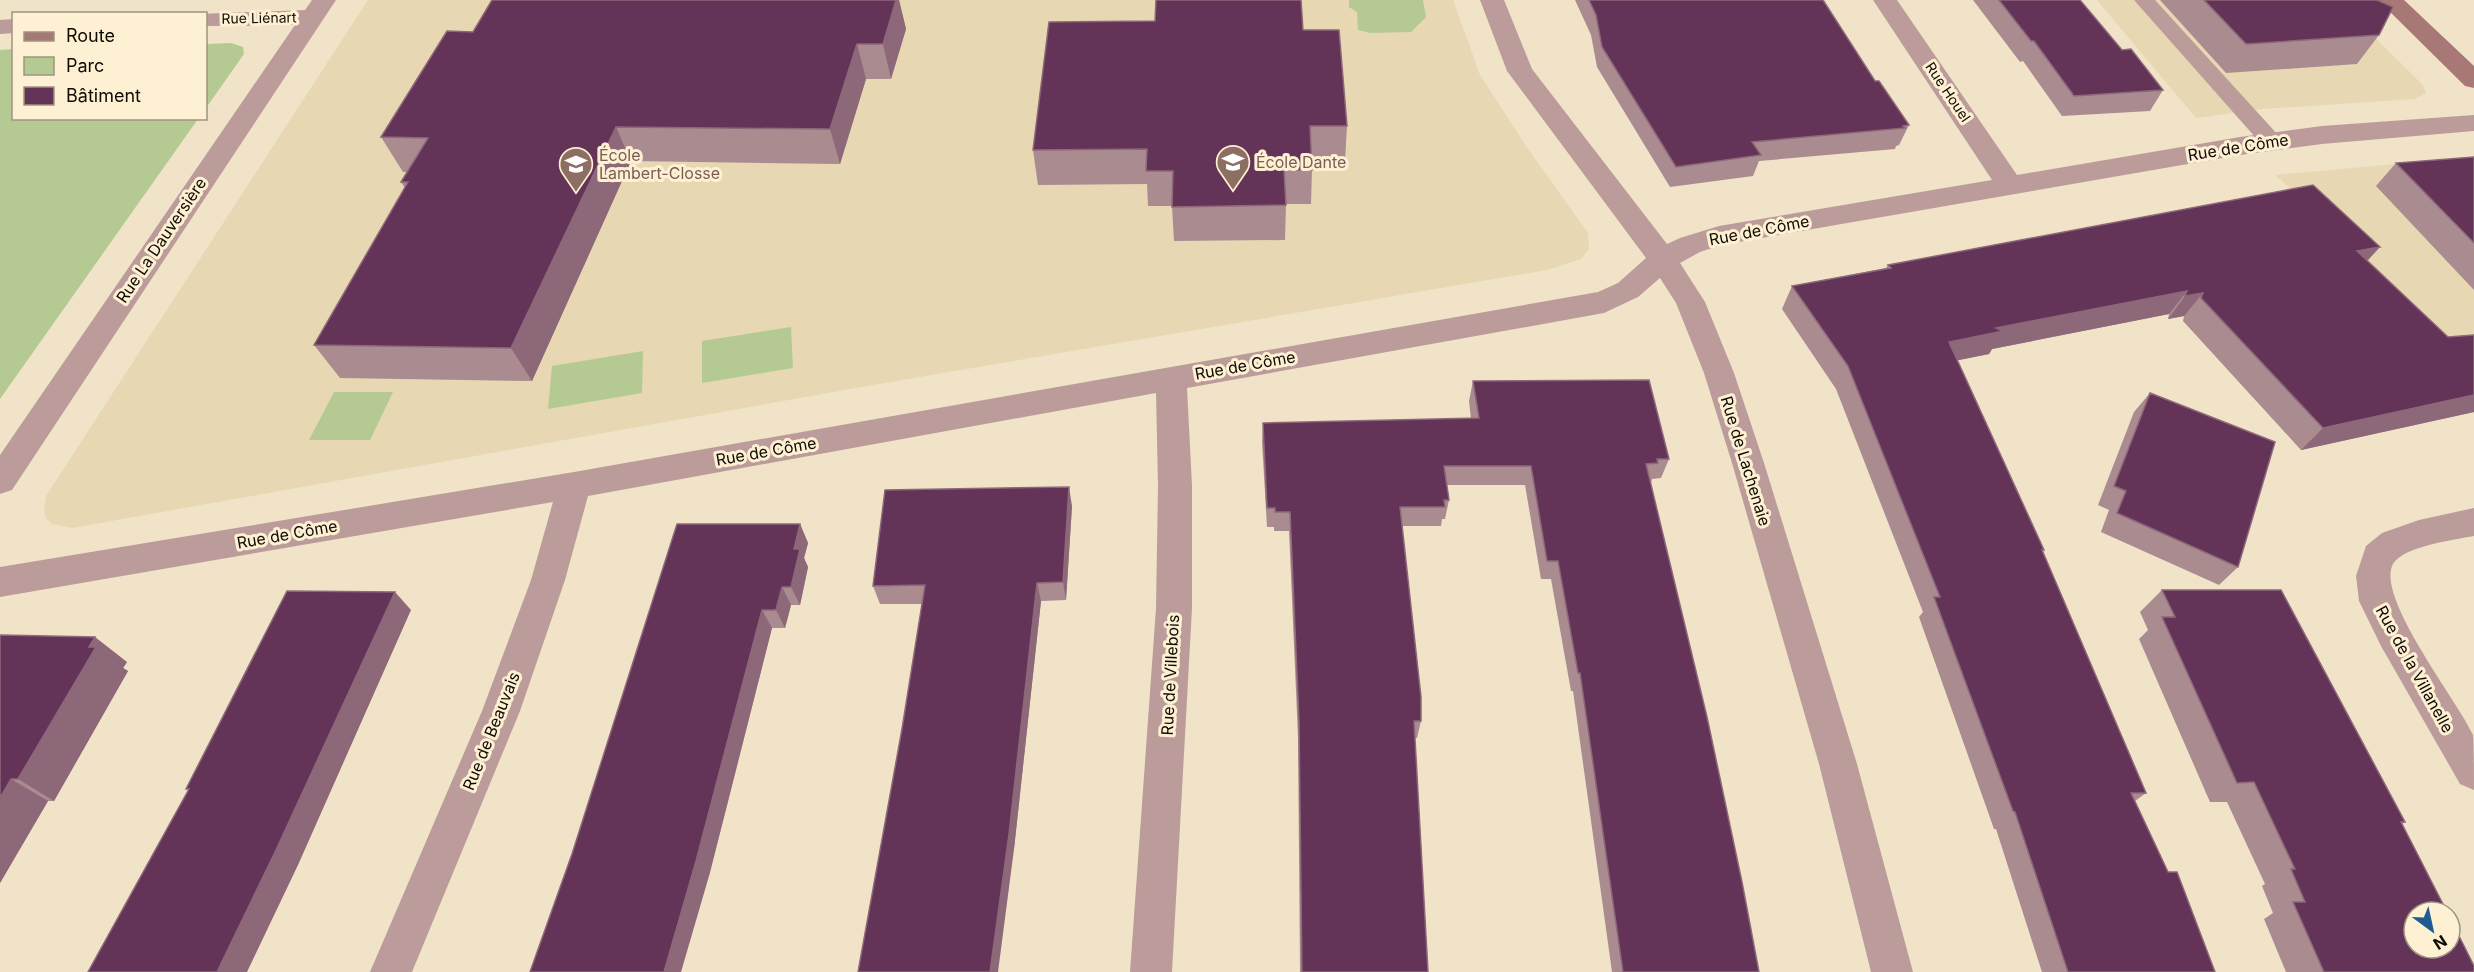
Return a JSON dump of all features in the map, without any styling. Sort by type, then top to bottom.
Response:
[{"type":"main road","points":[[2390,0],[2474,80]]},
{"type":"street","name":"Rue de Lachenaie","points":[[1492,0],[1520,71],[1663,259],[1690,302],[1719,374],[1748,463],[1838,765],[1892,972]]},
{"type":"street","name":"Rue Houel","points":[[1885,0],[2010,185]]},
{"type":"street","name":"Rue Liénart","points":[[207,19],[318,8]]},
{"type":"street","name":"Rue La Dauversière","points":[[0,481],[318,8]]},
{"type":"street","name":"Rue de Côme","points":[[0,582],[574,484],[1604,302],[1628,290],[1663,259],[1690,245],[1719,236],[2271,141],[2474,123]]},
{"type":"street","name":"Rue de Villebois","points":[[1151,972],[1173,608],[1175,486],[1171,378]]},
{"type":"street","name":"Rue de Beauvais","points":[[391,972],[501,711],[548,580],[574,484]]},
{"type":"street","name":"Rue de la Villanelle","points":[[2474,522],[2419,534],[2394,543],[2379,556],[2373,576],[2377,601],[2394,636],[2474,772]]},
{"type":"lane","points":[[2144,0],[2271,141]]},
{"type":"shaded area","name":"École Lambert-Closse","points":[[368,0],[1453,0],[1480,75],[1528,149],[1588,233],[1589,249],[1581,259],[1547,270],[867,386],[72,528],[52,524],[46,518],[44,509],[46,496]]},
{"type":"shaded area","points":[[2097,0],[2337,0],[2423,85],[2426,93],[2415,99],[2262,109],[2196,118]]},
{"type":"shaded area","points":[[2474,157],[2474,384],[2314,209],[2275,175]]},
{"type":"green space","points":[[1349,0],[1423,0],[1426,17],[1411,32],[1370,33],[1358,30],[1357,12],[1349,7]]},
{"type":"green space","points":[[231,43],[243,47],[244,54],[207,107],[207,44]]},
{"type":"green space","points":[[12,49],[12,120],[197,120],[0,399],[0,50]]},
{"type":"green space","points":[[791,327],[793,368],[702,383],[702,341]]},
{"type":"green space","points":[[643,351],[642,393],[548,409],[552,366]]},
{"type":"green space","points":[[334,392],[393,392],[370,440],[309,440]]},
{"type":"building","points":[[492,0],[896,0],[883,44],[857,44],[830,129],[616,127],[511,348],[314,345],[408,182],[401,182],[428,138],[381,137],[447,31],[473,32]]},
{"type":"building","points":[[1156,0],[1301,0],[1303,30],[1339,30],[1347,126],[1310,126],[1312,170],[1284,170],[1286,205],[1172,207],[1173,171],[1146,171],[1147,149],[1033,150],[1049,22],[1155,21]]},
{"type":"building","points":[[1589,0],[1823,0],[1875,81],[1879,81],[1909,125],[1903,126],[1905,128],[1752,142],[1761,155],[1676,167],[1602,47],[1596,15]]},
{"type":"building","points":[[1999,0],[2080,0],[2122,50],[2131,49],[2163,90],[2074,96],[2034,41],[2031,41]]},
{"type":"building","points":[[2204,0],[2377,0],[2393,7],[2379,35],[2246,44]]},
{"type":"building","points":[[2474,157],[2474,243],[2396,163]]},
{"type":"building","points":[[2313,185],[2380,247],[2357,251],[2448,337],[2474,335],[2474,395],[2323,428],[2201,298],[2203,293],[2185,296],[2187,291],[1996,328],[2003,331],[1949,342],[2044,550],[2042,550],[2146,793],[2131,793],[2168,872],[2177,872],[2215,972],[2068,972],[2015,812],[1934,597],[1940,597],[1848,366],[1792,286],[1891,268],[1888,265]]},
{"type":"building","points":[[1649,380],[1669,459],[1657,459],[1658,463],[1646,464],[1707,717],[1759,972],[1623,972],[1580,673],[1578,673],[1558,561],[1547,561],[1531,466],[1444,466],[1449,500],[1444,500],[1445,507],[1400,507],[1421,697],[1421,721],[1414,721],[1428,972],[1302,972],[1299,721],[1290,512],[1275,512],[1275,508],[1267,508],[1263,423],[1479,418],[1473,381]]},
{"type":"building","points":[[2150,393],[2275,442],[2238,567],[2117,513],[2126,491],[2114,486]]},
{"type":"building","points":[[1069,487],[1063,582],[1037,583],[1009,834],[990,972],[858,972],[902,729],[925,585],[873,586],[885,490]]},
{"type":"building","points":[[677,524],[800,524],[794,549],[800,549],[791,587],[782,587],[776,610],[762,610],[696,861],[664,972],[530,972],[572,854]]},
{"type":"building","points":[[2162,590],[2281,590],[2405,822],[2401,822],[2441,900],[2402,900],[2402,960],[2462,960],[2462,942],[2474,966],[2474,972],[2324,972],[2293,902],[2305,902],[2291,869],[2295,869],[2254,782],[2237,783],[2162,617],[2175,617]]},
{"type":"building","points":[[287,591],[395,592],[217,972],[88,972],[189,789],[186,789]]},
{"type":"building","points":[[0,635],[95,637],[89,647],[96,647],[18,779],[11,779],[0,798]]},
{"type":"place","name":"École Dante","points":[[1233,191]]},
{"type":"place","name":"École Lambert-Closse","points":[[576,193]]}]
